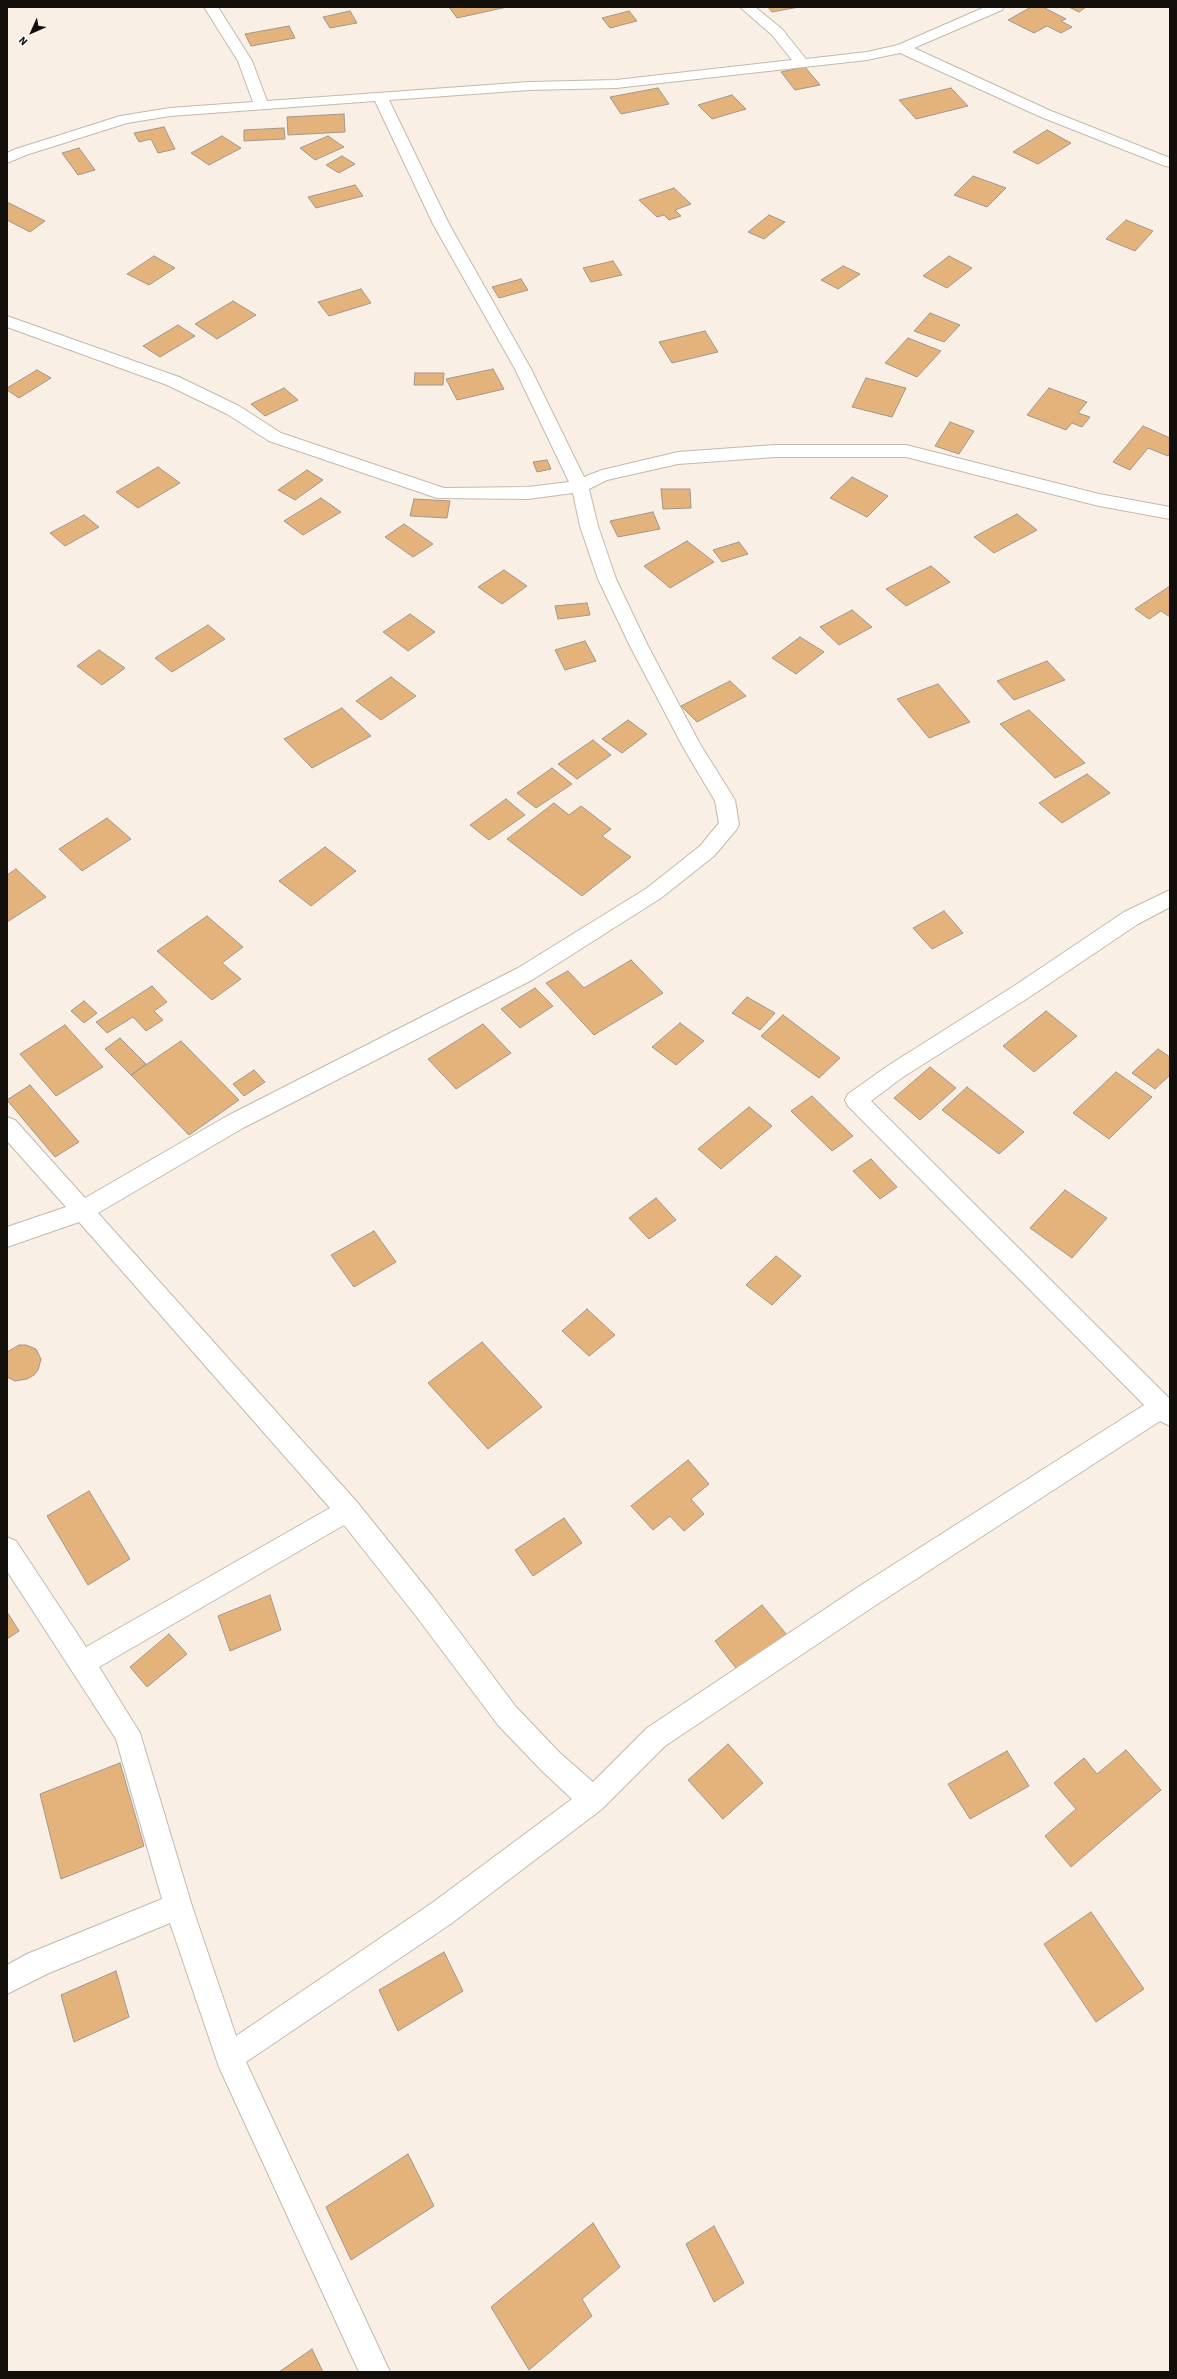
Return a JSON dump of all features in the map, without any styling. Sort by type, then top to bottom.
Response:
[{"type":"street","points":[[211,7],[244,61],[262,106]]},
{"type":"street","points":[[747,7],[777,32],[801,62]]},
{"type":"street","points":[[7,159],[21,152],[125,119],[170,112],[529,86],[616,84],[801,62],[867,56],[902,48],[997,7]]},
{"type":"street","points":[[902,48],[1046,114],[1170,163]]},
{"type":"street","points":[[7,1237],[82,1211],[235,1122],[525,974],[654,893],[707,851],[729,826],[725,800],[692,747],[639,646],[607,578],[589,526],[580,486],[523,369],[441,224],[380,97]]},
{"type":"street","points":[[7,321],[19,327],[173,381],[233,410],[275,437],[443,494],[528,493],[580,486],[602,476],[678,458],[775,451],[906,451],[1099,500],[1170,513]]},
{"type":"street","points":[[229,2057],[442,1913],[593,1800],[656,1737],[864,1598],[1165,1411],[856,1100],[896,1071],[1021,992],[1131,918],[1170,898]]},
{"type":"street","points":[[7,1126],[316,1472],[348,1510],[507,1716],[551,1762],[593,1800]]},
{"type":"street","points":[[82,1663],[348,1510]]},
{"type":"street","points":[[7,1549],[127,1733],[178,1906],[229,2057],[375,2372]]},
{"type":"street","points":[[7,1980],[38,1964],[178,1906]]},
{"type":"building","points":[[449,7],[507,7],[457,18]]},
{"type":"building","points":[[768,7],[799,7],[772,12]]},
{"type":"building","points":[[1031,7],[1043,7],[1066,19],[1061,21],[1072,27],[1061,33],[1047,26],[1034,33],[1008,20]]},
{"type":"building","points":[[1069,7],[1086,7],[1079,12]]},
{"type":"building","points":[[350,11],[357,23],[330,28],[323,17]]},
{"type":"building","points":[[629,11],[637,21],[610,28],[602,18]]},
{"type":"building","points":[[289,26],[295,38],[251,46],[245,34]]},
{"type":"building","points":[[805,67],[820,85],[795,90],[781,72]]},
{"type":"building","points":[[658,88],[669,104],[621,114],[610,97]]},
{"type":"building","points":[[951,88],[968,106],[916,119],[899,100]]},
{"type":"building","points":[[732,95],[746,109],[712,119],[698,105]]},
{"type":"building","points":[[344,114],[345,132],[288,135],[287,117]]},
{"type":"building","points":[[164,127],[175,149],[158,153],[151,139],[139,142],[134,133]]},
{"type":"building","points":[[284,128],[285,139],[244,141],[244,130]]},
{"type":"building","points":[[1047,130],[1071,143],[1038,164],[1013,152]]},
{"type":"building","points":[[222,136],[241,148],[209,165],[191,153]]},
{"type":"building","points":[[328,136],[344,147],[315,160],[300,148]]},
{"type":"building","points":[[79,148],[95,170],[78,175],[62,153]]},
{"type":"building","points":[[342,156],[355,164],[339,173],[326,165]]},
{"type":"building","points":[[973,176],[1006,188],[987,207],[954,195]]},
{"type":"building","points":[[355,185],[363,196],[316,208],[308,197]]},
{"type":"building","points":[[674,188],[691,204],[675,210],[681,216],[669,220],[664,215],[657,217],[639,200]]},
{"type":"building","points":[[9,203],[45,221],[30,232],[7,220],[7,204]]},
{"type":"building","points":[[769,215],[785,222],[764,239],[748,232]]},
{"type":"building","points":[[1126,220],[1153,231],[1135,251],[1106,239]]},
{"type":"building","points":[[154,256],[175,268],[149,285],[127,274]]},
{"type":"building","points":[[949,256],[972,268],[947,288],[923,276]]},
{"type":"building","points":[[613,261],[622,275],[591,282],[583,268]]},
{"type":"building","points":[[843,266],[860,274],[838,289],[821,280]]},
{"type":"building","points":[[521,279],[528,290],[499,298],[492,287]]},
{"type":"building","points":[[361,289],[371,303],[329,316],[318,302]]},
{"type":"building","points":[[233,301],[256,315],[217,339],[195,324]]},
{"type":"building","points":[[930,313],[960,325],[944,342],[914,331]]},
{"type":"building","points":[[178,325],[195,336],[160,357],[143,346]]},
{"type":"building","points":[[705,331],[718,352],[672,363],[659,342]]},
{"type":"building","points":[[908,338],[941,351],[917,377],[885,363]]},
{"type":"building","points":[[493,369],[504,389],[457,400],[446,379]]},
{"type":"building","points":[[37,370],[51,378],[19,398],[7,390],[7,388]]},
{"type":"building","points":[[415,373],[444,373],[443,385],[414,385]]},
{"type":"building","points":[[866,378],[906,388],[892,417],[852,407]]},
{"type":"building","points":[[284,388],[298,400],[265,416],[251,404]]},
{"type":"building","points":[[1049,388],[1087,402],[1078,413],[1090,417],[1082,427],[1072,423],[1066,430],[1027,415]]},
{"type":"building","points":[[950,422],[974,431],[959,454],[935,446]]},
{"type":"building","points":[[1143,426],[1170,438],[1170,453],[1168,456],[1148,448],[1130,470],[1113,462]]},
{"type":"building","points":[[547,460],[551,469],[537,472],[533,462]]},
{"type":"building","points":[[158,467],[180,483],[138,508],[116,492]]},
{"type":"building","points":[[307,470],[323,480],[295,500],[278,490]]},
{"type":"building","points":[[852,477],[888,496],[867,517],[830,498]]},
{"type":"building","points":[[661,489],[690,489],[691,508],[663,509]]},
{"type":"building","points":[[321,498],[341,512],[303,535],[284,521]]},
{"type":"building","points":[[414,499],[450,501],[447,518],[410,516]]},
{"type":"building","points":[[653,512],[660,529],[618,537],[610,521]]},
{"type":"building","points":[[1017,514],[1037,530],[994,553],[974,537]]},
{"type":"building","points":[[84,515],[99,527],[65,546],[50,533]]},
{"type":"building","points":[[404,524],[433,544],[413,557],[385,537]]},
{"type":"building","points":[[687,541],[714,562],[670,588],[644,566]]},
{"type":"building","points":[[739,542],[748,554],[722,562],[713,550]]},
{"type":"building","points":[[931,566],[950,582],[906,606],[886,589]]},
{"type":"building","points":[[504,570],[527,586],[502,604],[478,587]]},
{"type":"building","points":[[1170,586],[1170,617],[1161,611],[1149,619],[1135,609]]},
{"type":"building","points":[[587,603],[590,615],[558,619],[555,606]]},
{"type":"building","points":[[852,610],[872,627],[839,645],[820,627]]},
{"type":"building","points":[[410,614],[435,632],[408,651],[383,632]]},
{"type":"building","points":[[208,625],[225,639],[172,672],[155,658]]},
{"type":"building","points":[[800,637],[824,652],[796,674],[772,658]]},
{"type":"building","points":[[585,641],[596,661],[565,670],[555,650]]},
{"type":"building","points":[[99,650],[125,668],[102,685],[77,666]]},
{"type":"building","points":[[1047,661],[1065,680],[1014,700],[997,681]]},
{"type":"building","points":[[391,677],[416,696],[381,720],[356,701]]},
{"type":"building","points":[[730,681],[746,696],[697,722],[681,706]]},
{"type":"building","points":[[938,684],[970,722],[929,738],[897,699]]},
{"type":"building","points":[[342,708],[371,736],[312,768],[284,739]]},
{"type":"building","points":[[1029,710],[1085,763],[1055,778],[1000,724]]},
{"type":"building","points":[[628,720],[647,734],[622,753],[602,739]]},
{"type":"building","points":[[593,740],[611,755],[577,779],[558,764]]},
{"type":"building","points":[[552,768],[572,784],[536,808],[517,793]]},
{"type":"building","points":[[1087,774],[1110,793],[1062,823],[1039,803]]},
{"type":"building","points":[[506,799],[525,815],[489,840],[470,825]]},
{"type":"building","points":[[554,803],[569,815],[581,806],[611,829],[602,836],[631,857],[582,896],[507,839]]},
{"type":"building","points":[[107,818],[131,839],[82,871],[59,849]]},
{"type":"building","points":[[325,847],[356,871],[311,906],[279,881]]},
{"type":"building","points":[[16,869],[46,897],[7,922],[7,875]]},
{"type":"building","points":[[944,911],[963,933],[932,949],[913,928]]},
{"type":"building","points":[[207,916],[243,947],[222,963],[241,979],[212,1000],[157,951]]},
{"type":"building","points":[[631,960],[663,993],[594,1035],[546,983],[568,971],[584,988]]},
{"type":"building","points":[[152,986],[167,1002],[154,1011],[163,1020],[146,1031],[133,1017],[107,1033],[96,1022]]},
{"type":"building","points":[[535,988],[553,1006],[520,1028],[501,1009]]},
{"type":"building","points":[[747,997],[775,1013],[760,1030],[732,1013]]},
{"type":"building","points":[[84,1001],[97,1013],[84,1023],[71,1011]]},
{"type":"building","points":[[1046,1011],[1077,1036],[1034,1072],[1003,1046]]},
{"type":"building","points":[[783,1015],[840,1058],[819,1078],[761,1036]]},
{"type":"building","points":[[680,1023],[704,1041],[676,1065],[652,1047]]},
{"type":"building","points":[[483,1024],[511,1053],[456,1089],[428,1059]]},
{"type":"building","points":[[65,1025],[103,1067],[56,1096],[20,1054]]},
{"type":"building","points":[[120,1038],[146,1064],[131,1075],[105,1049]]},
{"type":"building","points":[[181,1041],[239,1100],[189,1135],[131,1075]]},
{"type":"building","points":[[1158,1049],[1170,1057],[1170,1075],[1155,1089],[1132,1073]]},
{"type":"building","points":[[930,1067],[956,1088],[920,1120],[894,1098]]},
{"type":"building","points":[[254,1070],[265,1082],[244,1096],[233,1084]]},
{"type":"building","points":[[1116,1072],[1152,1097],[1109,1139],[1073,1113]]},
{"type":"building","points":[[30,1085],[79,1142],[55,1157],[7,1100]]},
{"type":"building","points":[[967,1087],[1024,1132],[999,1154],[942,1110]]},
{"type":"building","points":[[812,1096],[853,1136],[832,1151],[791,1111]]},
{"type":"building","points":[[749,1107],[772,1126],[721,1169],[698,1149]]},
{"type":"building","points":[[871,1159],[897,1187],[880,1199],[853,1171]]},
{"type":"building","points":[[1065,1190],[1107,1218],[1072,1258],[1030,1228]]},
{"type":"building","points":[[656,1198],[676,1220],[649,1239],[629,1218]]},
{"type":"building","points":[[374,1231],[396,1262],[354,1287],[331,1255]]},
{"type":"building","points":[[776,1256],[801,1276],[772,1305],[746,1285]]},
{"type":"building","points":[[587,1309],[615,1335],[589,1356],[562,1331]]},
{"type":"building","points":[[482,1342],[542,1407],[488,1449],[428,1383]]},
{"type":"building","points":[[19,1345],[26,1345],[36,1349],[41,1359],[38,1370],[34,1375],[27,1379],[15,1381],[7,1377],[7,1352]]},
{"type":"building","points":[[688,1460],[709,1484],[691,1499],[704,1514],[684,1531],[670,1516],[653,1530],[631,1506]]},
{"type":"building","points":[[89,1491],[130,1559],[88,1585],[47,1516]]},
{"type":"building","points":[[564,1518],[582,1543],[533,1576],[515,1550]]},
{"type":"building","points":[[270,1595],[281,1630],[230,1651],[218,1616]]},
{"type":"building","points":[[762,1605],[787,1635],[739,1672],[715,1641]]},
{"type":"building","points":[[7,1612],[19,1631],[7,1639]]},
{"type":"building","points":[[169,1634],[187,1654],[147,1687],[130,1667]]},
{"type":"building","points":[[728,1744],[763,1783],[723,1819],[688,1780]]},
{"type":"building","points":[[1126,1750],[1161,1790],[1071,1867],[1045,1836],[1076,1809],[1054,1783],[1084,1758],[1097,1774]]},
{"type":"building","points":[[1007,1751],[1029,1786],[970,1819],[948,1784]]},
{"type":"building","points":[[120,1763],[144,1846],[61,1879],[40,1794]]},
{"type":"building","points":[[1091,1912],[1144,1989],[1096,2022],[1044,1944]]},
{"type":"building","points":[[444,1952],[463,1991],[398,2031],[379,1990]]},
{"type":"building","points":[[116,1971],[129,2017],[74,2042],[61,1995]]},
{"type":"building","points":[[408,2154],[434,2206],[351,2260],[326,2207]]},
{"type":"building","points":[[593,2223],[620,2267],[582,2299],[592,2316],[529,2370],[491,2307]]},
{"type":"building","points":[[714,2226],[744,2283],[714,2302],[686,2244]]},
{"type":"building","points":[[312,2349],[323,2372],[279,2372]]}]
